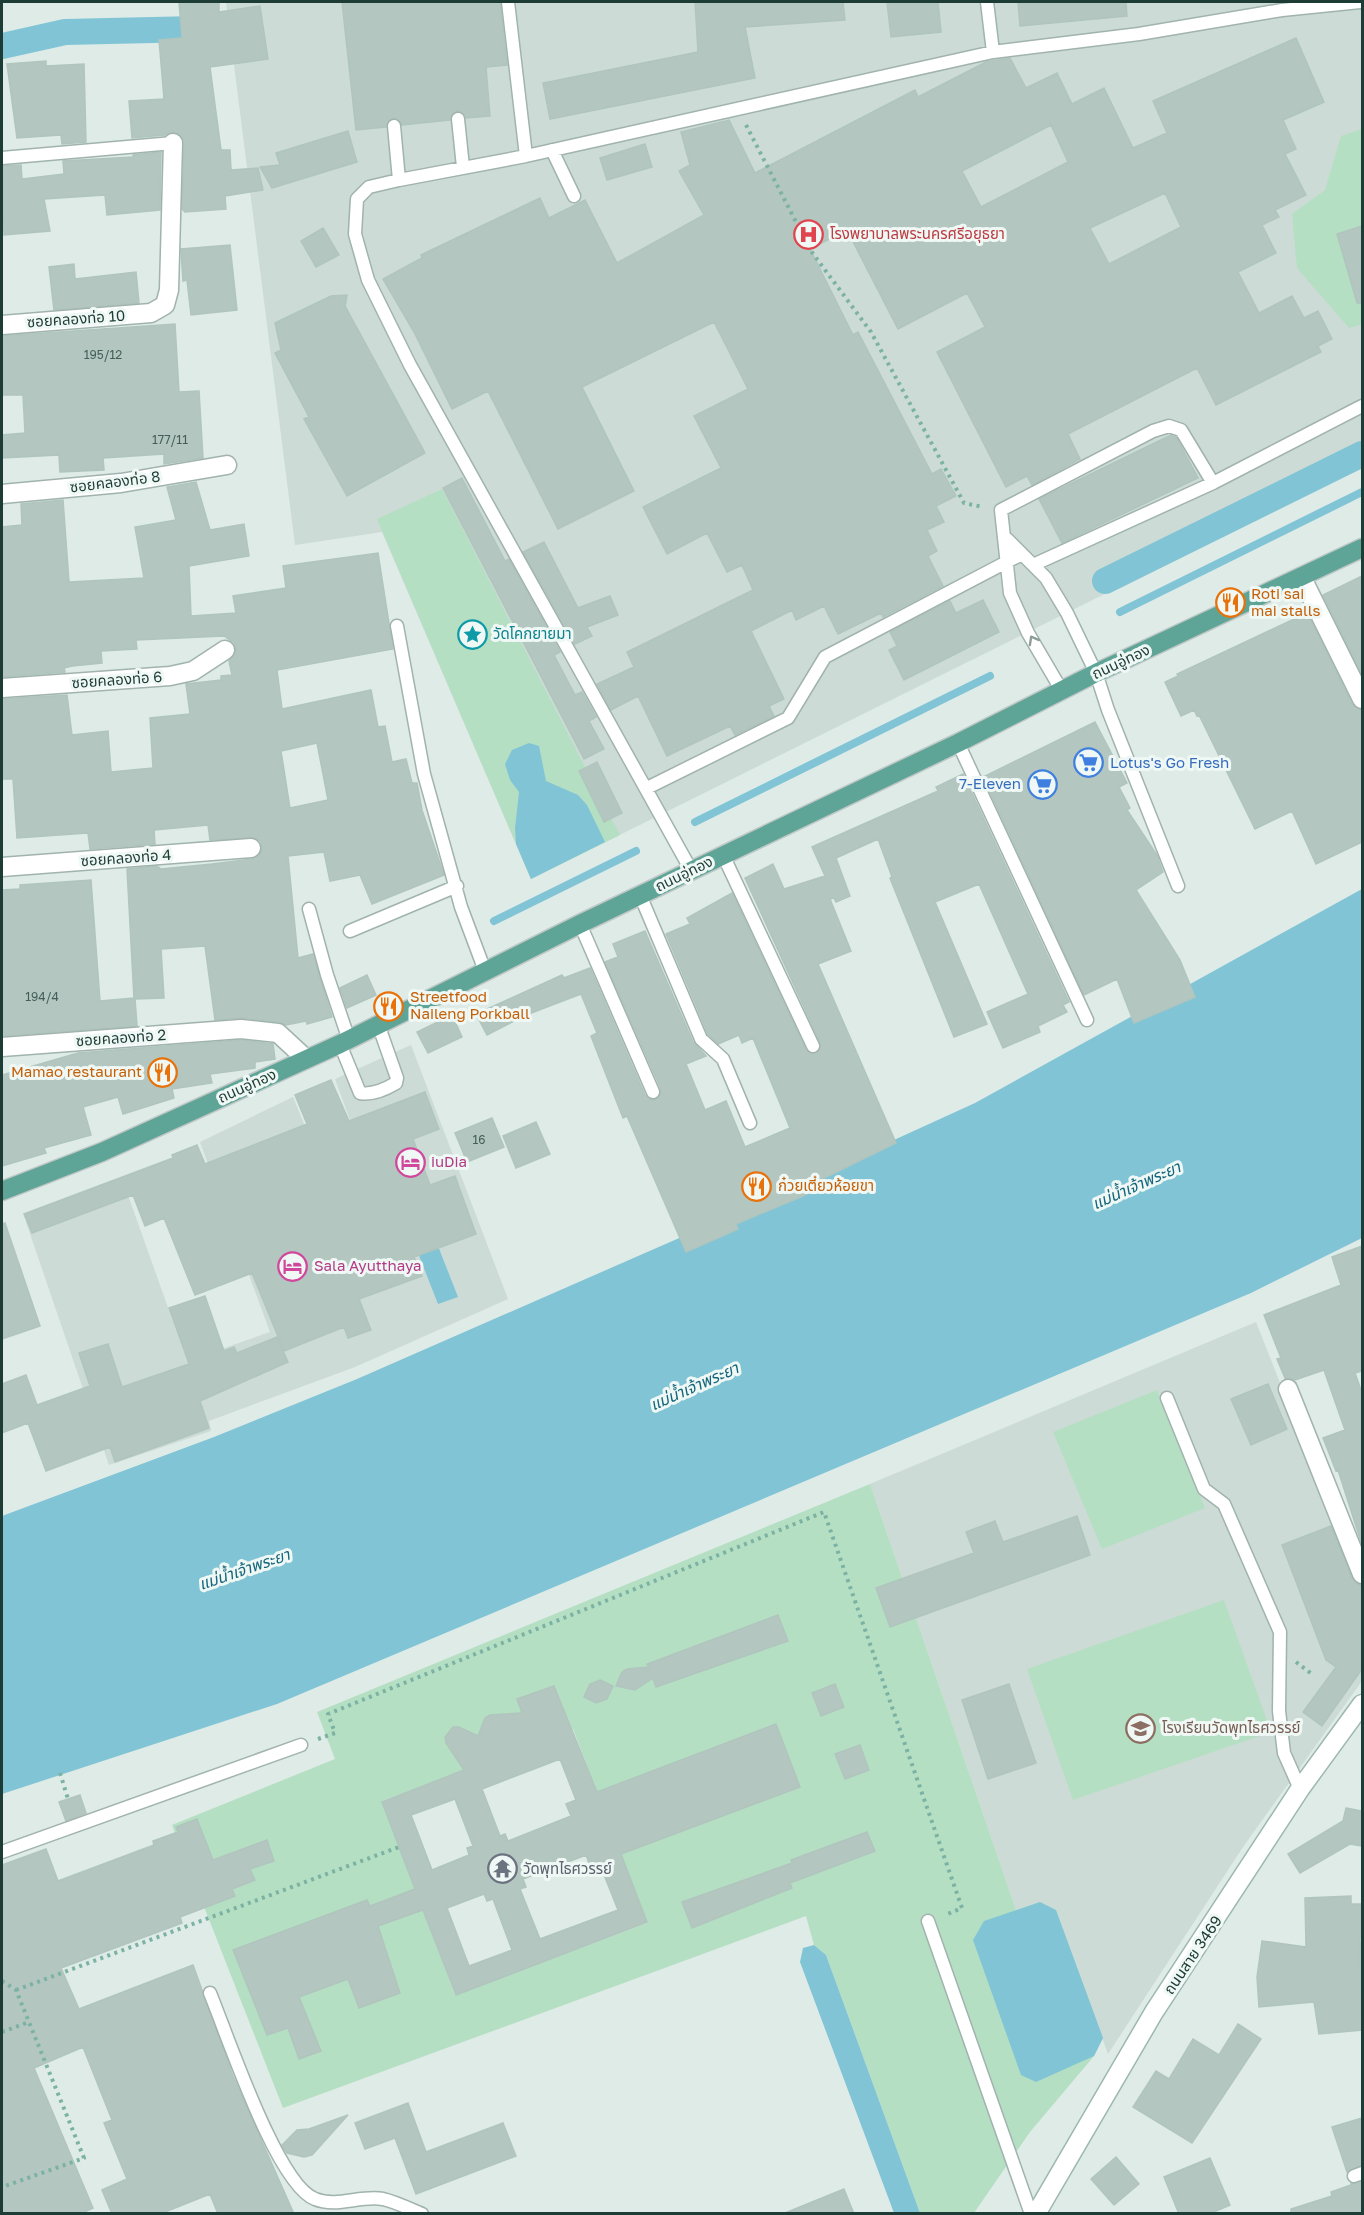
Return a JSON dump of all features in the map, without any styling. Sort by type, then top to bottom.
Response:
[{"type":"main road","name":"ถนนอู่ทอง","points":[[2,1191],[102,1152],[345,1042],[580,924],[958,743],[1096,673],[1362,548]]},
{"type":"street","name":"ซอยคลองท่อ 10","points":[[2,325],[151,313],[165,305],[168,290],[173,143]]},
{"type":"street","name":"ซอยคลองท่อ 8","points":[[2,494],[121,483],[227,465]]},
{"type":"street","points":[[1302,578],[1362,699]]},
{"type":"street","name":"ซอยคลองท่อ 6","points":[[2,688],[170,676],[193,671],[225,650]]},
{"type":"street","name":"ซอยคลองท่อ 4","points":[[2,867],[251,848]]},
{"type":"street","name":"ซอยคลองท่อ 2","points":[[2,1047],[241,1029],[278,1033],[306,1059]]},
{"type":"street","points":[[1288,1389],[1362,1574]]},
{"type":"street","name":"ถนนสาย 3469","points":[[1036,2214],[1155,2012],[1300,1789],[1362,1704]]},
{"type":"lane","points":[[508,2],[526,156]]},
{"type":"lane","points":[[987,2],[993,52]]},
{"type":"lane","points":[[691,870],[420,384],[368,280],[355,234],[357,199],[369,187],[399,180],[526,156],[993,52],[1139,34],[1281,6],[1360,2]]},
{"type":"lane","points":[[458,119],[463,167]]},
{"type":"lane","points":[[394,126],[399,180]]},
{"type":"lane","points":[[2,158],[173,143]]},
{"type":"lane","points":[[552,150],[574,196]]},
{"type":"lane","points":[[1033,565],[1213,483],[1362,406]]},
{"type":"lane","points":[[1062,691],[1028,633],[1010,593],[1005,564],[1005,537],[1001,510],[1121,447],[1169,426],[1181,430],[1213,483]]},
{"type":"lane","points":[[1005,537],[1051,587],[1096,673],[1108,710],[1178,886]]},
{"type":"lane","points":[[647,788],[788,718],[825,657],[1022,554]]},
{"type":"lane","points":[[397,626],[423,774],[457,886],[461,907],[485,971]]},
{"type":"lane","points":[[958,743],[1087,1020]]},
{"type":"lane","points":[[723,855],[813,1046]]},
{"type":"lane","points":[[350,931],[457,886]]},
{"type":"lane","points":[[640,895],[701,1039],[723,1059],[750,1123]]},
{"type":"lane","points":[[309,909],[360,1093],[372,1093],[396,1083],[397,1078],[378,1024]]},
{"type":"lane","points":[[580,924],[653,1092]]},
{"type":"lane","points":[[1167,1398],[1204,1489],[1224,1503],[1280,1632],[1279,1711],[1284,1753],[1300,1789]]},
{"type":"lane","points":[[2,1852],[301,1745]]},
{"type":"lane","points":[[928,1921],[1031,2214]]},
{"type":"lane","points":[[210,1993],[276,2154],[298,2189],[314,2199],[333,2203],[356,2199],[383,2199],[422,2214]]},
{"type":"path","points":[[737,108],[811,251],[871,332],[964,503],[1001,510]]},
{"type":"path","points":[[301,1745],[335,1733],[328,1714],[824,1512],[962,1908],[928,1921]]},
{"type":"path","points":[[60,1773],[69,1799]]},
{"type":"path","points":[[16,1990],[210,1920],[399,1847]]},
{"type":"path","points":[[2,1981],[16,1990],[84,2158],[2,2187]]},
{"type":"path","points":[[2,2032],[29,2022]]},
{"type":"shaded area","name":"โรงพยาบาลพระนครศรีอยุธยา","points":[[226,2],[1362,2],[1362,466],[531,879],[382,532],[295,545]]},
{"type":"shaded area","points":[[411,1045],[508,1299],[355,1367],[209,1421],[211,1431],[109,1465],[26,1222],[124,1184],[187,1361],[270,1332],[200,1142],[293,1097],[359,1258],[395,1244],[335,1079]]},
{"type":"shaded area","name":"โรงเรียนวัดพุทไธศวรรย์","points":[[1256,1322],[1362,1590],[1362,1681],[1243,1847],[1108,2054],[1056,1910],[1040,1902],[1016,1910],[870,1484]]},
{"type":"green space","points":[[1362,129],[1362,324],[1349,328],[1297,268],[1292,214],[1325,190],[1341,136]]},
{"type":"green space","points":[[442,489],[620,835],[531,879],[377,519]]},
{"type":"green space","points":[[1157,1390],[1205,1508],[1102,1549],[1053,1432]]},
{"type":"green space","points":[[870,1484],[1016,1910],[1040,1902],[1056,1910],[1103,2038],[1094,2056],[1030,2132],[974,2213],[920,2213],[826,1955],[814,1945],[806,1916],[283,2108],[172,1825],[335,1759],[317,1712]],"holes":[[[776,1725],[799,1787],[621,1854],[647,1923],[455,1995],[382,1801],[573,1729],[597,1792]]]},
{"type":"green space","points":[[1224,1600],[1271,1732],[1073,1800],[1027,1669]]},
{"type":"water","points":[[529,743],[539,746],[546,781],[578,795],[587,805],[605,842],[531,879],[516,844],[515,828],[519,792],[510,780],[505,764],[512,750]]},
{"type":"water","name":"แม่น้ำเจ้าพระยา","points":[[1362,889],[1362,1238],[1251,1293],[277,1704],[2,1794],[2,1516],[214,1437],[357,1379],[677,1239],[975,1103]]},
{"type":"water","points":[[436,1241],[458,1297],[438,1304],[416,1248]]},
{"type":"water","points":[[1040,1902],[1056,1910],[1103,2038],[1094,2056],[1036,2082],[1021,2075],[973,1940],[984,1921]]},
{"type":"water","points":[[814,1945],[826,1955],[920,2213],[894,2213],[800,1962],[803,1948]]},
{"type":"building","points":[[179,2],[219,2],[219,12],[260,6],[268,59],[210,67],[221,150],[230,150],[231,170],[258,168],[263,190],[225,196],[226,209],[185,212],[182,209],[184,143],[179,134],[173,132],[165,135],[132,138],[129,101],[164,99],[159,40],[182,38]]},
{"type":"building","points":[[342,2],[500,2],[507,65],[486,67],[490,116],[466,118],[458,111],[453,113],[450,120],[402,125],[398,119],[393,118],[386,127],[356,130]]},
{"type":"building","points":[[695,2],[843,2],[845,20],[745,27],[755,78],[550,119],[543,83],[698,52]]},
{"type":"building","points":[[887,2],[938,2],[941,32],[891,37]]},
{"type":"building","points":[[1018,2],[1126,2],[1127,16],[1020,26]]},
{"type":"building","points":[[1296,38],[1324,102],[1283,120],[1296,149],[1285,154],[1306,195],[1275,210],[1279,217],[1262,225],[1276,253],[1238,272],[1259,313],[1292,296],[1304,318],[1318,311],[1332,339],[1318,346],[1321,352],[1216,405],[1197,368],[1068,434],[1080,459],[1032,485],[1027,476],[1006,487],[937,352],[985,327],[967,293],[898,329],[847,230],[810,249],[853,335],[858,332],[932,474],[941,469],[956,496],[936,506],[944,522],[927,530],[937,551],[928,556],[943,586],[883,617],[881,613],[838,634],[824,606],[796,620],[792,610],[751,631],[784,699],[769,706],[774,716],[735,735],[730,726],[667,756],[638,696],[611,710],[597,684],[634,667],[627,652],[753,590],[742,565],[727,572],[707,533],[667,554],[643,507],[721,468],[694,416],[748,389],[714,322],[582,387],[634,491],[558,529],[488,391],[452,409],[414,332],[383,279],[422,258],[421,255],[540,198],[549,218],[585,200],[617,263],[704,215],[679,171],[690,165],[681,132],[729,120],[755,173],[915,90],[918,97],[986,62],[1010,58],[1026,88],[1057,73],[1072,104],[1104,88],[1133,148],[1167,133],[1153,101]],"holes":[[[1051,125],[1068,162],[981,207],[962,171]],[[1165,193],[1181,227],[1109,264],[1090,228]]]},
{"type":"building","points":[[46,61],[46,66],[84,64],[86,142],[62,144],[61,135],[17,138],[7,64]]},
{"type":"building","points":[[348,131],[357,162],[272,188],[260,167],[280,165],[276,153]]},
{"type":"building","points":[[645,144],[652,167],[607,180],[600,158]]},
{"type":"building","points":[[161,152],[160,210],[107,215],[105,195],[44,199],[50,231],[4,235],[2,166],[21,165],[22,179],[64,174],[63,161],[133,157],[133,155]]},
{"type":"building","points":[[1362,226],[1362,303],[1357,303],[1337,234]]},
{"type":"building","points":[[323,228],[339,255],[316,267],[301,241]]},
{"type":"building","points":[[230,245],[237,310],[191,315],[187,280],[183,281],[181,249]]},
{"type":"building","points":[[74,264],[75,279],[136,272],[139,303],[54,310],[49,267]]},
{"type":"building","points":[[347,295],[345,306],[425,453],[347,496],[304,419],[309,417],[275,353],[281,350],[275,323],[331,296]]},
{"type":"building","points":[[175,324],[179,392],[199,391],[203,458],[164,464],[164,454],[103,458],[104,470],[60,472],[59,455],[2,458],[2,435],[25,433],[23,395],[2,395],[2,336]]},
{"type":"building","points":[[1171,435],[1176,437],[1198,478],[1062,543],[1039,499]]},
{"type":"building","points":[[462,478],[505,561],[509,559],[560,652],[554,655],[575,695],[582,692],[596,717],[589,721],[604,749],[584,759],[443,488]]},
{"type":"building","points":[[196,482],[210,530],[244,524],[249,556],[189,566],[191,616],[236,613],[233,596],[286,588],[283,566],[378,553],[393,649],[277,670],[282,709],[371,690],[378,727],[385,726],[392,762],[406,759],[412,783],[417,783],[422,810],[444,875],[372,904],[360,875],[330,881],[324,852],[288,856],[298,958],[313,954],[332,1017],[307,1024],[306,1021],[286,1025],[279,1022],[242,1018],[215,1020],[205,946],[161,949],[164,998],[135,999],[137,1026],[2,1036],[2,890],[20,889],[20,885],[91,880],[100,1001],[134,998],[127,869],[157,866],[161,869],[252,859],[261,852],[261,842],[255,838],[210,840],[208,825],[154,830],[155,844],[90,849],[88,833],[17,838],[13,779],[2,779],[2,699],[67,695],[72,735],[108,731],[111,772],[153,768],[150,718],[190,714],[186,684],[221,680],[221,676],[232,675],[229,661],[236,650],[234,643],[224,636],[136,640],[137,649],[101,651],[102,663],[72,666],[64,668],[65,672],[2,677],[2,527],[22,525],[21,504],[63,500],[69,582],[144,578],[135,527],[176,520],[167,487]],"holes":[[[317,743],[328,800],[290,808],[281,751]]]},
{"type":"building","points":[[544,542],[578,608],[610,596],[618,615],[587,627],[592,636],[575,644],[523,552]]},
{"type":"building","points":[[1362,576],[1362,675],[1323,595]]},
{"type":"building","points":[[983,600],[999,632],[904,680],[889,650],[897,646],[890,632],[950,601],[956,613]]},
{"type":"building","points":[[1307,613],[1352,704],[1362,710],[1362,842],[1316,864],[1292,811],[1255,829],[1199,715],[1197,716],[1194,710],[1181,716],[1165,682],[1178,676],[1177,674]]},
{"type":"building","points":[[1095,722],[1127,783],[1119,787],[1130,808],[1127,810],[1157,855],[1163,872],[1136,890],[1180,960],[1195,997],[1134,1023],[1117,979],[1084,995],[983,777]]},
{"type":"building","points":[[597,762],[622,813],[604,822],[579,771]]},
{"type":"building","points":[[963,774],[1069,1002],[1063,1005],[1067,1012],[1038,1026],[1040,1032],[1003,1048],[987,1012],[1028,994],[979,884],[935,902],[987,1024],[954,1037],[890,878],[892,877],[878,839],[836,858],[850,896],[836,902],[834,898],[830,899],[851,951],[818,964],[896,1143],[814,1183],[817,1188],[803,1196],[736,1224],[738,1229],[686,1252],[627,1116],[623,1118],[591,1036],[597,1033],[581,994],[526,1015],[487,1035],[476,1014],[562,975],[564,978],[590,968],[645,1095],[651,1100],[657,1099],[661,1089],[605,962],[618,957],[613,944],[645,931],[693,1042],[706,1056],[686,1064],[705,1110],[726,1101],[745,1147],[790,1128],[753,1038],[742,1043],[739,1035],[718,1044],[708,1034],[666,934],[690,924],[687,918],[732,893],[806,1050],[812,1054],[817,1053],[820,1042],[745,878],[773,864],[784,889],[825,876],[812,847],[938,791],[936,787]]},
{"type":"building","points":[[367,975],[376,995],[347,1008],[340,988]]},
{"type":"building","points":[[452,1015],[462,1037],[428,1053],[417,1032]]},
{"type":"building","points":[[241,1040],[273,1044],[275,1059],[255,1062],[255,1068],[210,1074],[212,1083],[172,1089],[174,1098],[123,1114],[118,1097],[83,1107],[91,1135],[44,1148],[46,1153],[2,1166],[2,1075],[78,1053]]},
{"type":"building","points":[[331,1080],[349,1121],[425,1092],[439,1129],[413,1139],[430,1185],[455,1176],[476,1234],[414,1257],[422,1276],[359,1299],[371,1330],[348,1338],[344,1327],[284,1351],[252,1273],[195,1295],[164,1218],[145,1226],[133,1195],[32,1233],[24,1214],[173,1158],[172,1155],[197,1145],[205,1164],[307,1124],[295,1095]]},
{"type":"building","points":[[492,1118],[504,1147],[467,1162],[455,1133]]},
{"type":"building","points":[[536,1122],[550,1154],[516,1168],[503,1136]]},
{"type":"building","points":[[5,1223],[40,1326],[2,1339],[2,1224]]},
{"type":"building","points":[[1362,1246],[1362,1371],[1355,1373],[1362,1393],[1362,1545],[1338,1470],[1336,1471],[1323,1438],[1345,1430],[1324,1370],[1295,1380],[1285,1378],[1277,1359],[1281,1358],[1264,1315],[1341,1285],[1332,1257]]},
{"type":"building","points":[[205,1296],[224,1351],[234,1347],[237,1353],[277,1337],[288,1362],[200,1401],[209,1428],[115,1462],[110,1447],[46,1471],[28,1423],[2,1433],[2,1384],[26,1375],[37,1405],[90,1386],[79,1353],[108,1344],[122,1387],[189,1364],[169,1308]]},
{"type":"building","points":[[1268,1384],[1287,1429],[1251,1445],[1231,1399]]},
{"type":"building","points":[[1077,1516],[1090,1555],[890,1627],[876,1588],[974,1553],[966,1532],[995,1521],[1003,1542]]},
{"type":"building","points":[[1331,1526],[1352,1578],[1356,1583],[1362,1585],[1362,1669],[1322,1726],[1303,1712],[1336,1667],[1326,1660],[1282,1545]]},
{"type":"building","points":[[778,1615],[788,1641],[656,1687],[653,1678],[635,1690],[616,1686],[622,1672],[627,1669],[649,1667],[647,1664]]},
{"type":"building","points":[[600,1680],[613,1686],[607,1699],[596,1703],[584,1697],[590,1684]]},
{"type":"building","points":[[835,1684],[844,1707],[821,1716],[812,1693]]},
{"type":"building","points":[[1009,1684],[1036,1763],[988,1779],[962,1700]]},
{"type":"building","points":[[554,1686],[597,1792],[776,1724],[800,1787],[621,1854],[647,1922],[456,1995],[423,1910],[378,1926],[400,1993],[359,2008],[348,1979],[299,1997],[321,2051],[299,2059],[288,2028],[267,2035],[233,1950],[367,1900],[370,1906],[415,1889],[382,1802],[464,1770],[446,1743],[445,1737],[453,1727],[459,1727],[478,1736],[485,1718],[490,1715],[522,1713],[517,1699]],"holes":[[[560,1759],[576,1800],[566,1804],[571,1816],[508,1841],[505,1834],[500,1836],[482,1789]],[[455,1799],[473,1846],[467,1848],[469,1855],[432,1870],[411,1815]],[[586,1855],[590,1866],[599,1862],[618,1910],[540,1939],[520,1889],[526,1887],[523,1879]],[[484,1894],[487,1901],[493,1899],[512,1950],[469,1966],[447,1908]]]},
{"type":"building","points":[[860,1745],[869,1770],[845,1779],[835,1754]]},
{"type":"building","points":[[80,1795],[86,1813],[66,1821],[59,1802]]},
{"type":"building","points":[[1346,1808],[1362,1811],[1362,1846],[1350,1844],[1300,1873],[1288,1854],[1343,1821]]},
{"type":"building","points":[[197,1819],[213,1860],[267,1840],[274,1861],[250,1869],[255,1880],[232,1889],[235,1896],[180,1917],[182,1923],[61,1968],[79,2009],[193,1965],[233,2076],[294,2214],[218,2214],[210,2194],[160,2214],[112,2214],[102,2190],[127,2179],[104,2123],[112,2120],[83,2047],[34,2068],[93,2208],[80,2214],[2,2214],[2,1865],[46,1849],[58,1881],[154,1845],[153,1841],[178,1832],[176,1827]]},
{"type":"building","points":[[867,1832],[875,1851],[790,1883],[792,1888],[692,1928],[682,1902],[792,1863],[791,1860]]},
{"type":"building","points":[[1351,1896],[1351,1904],[1362,1904],[1362,1937],[1360,1937],[1362,2030],[1319,2034],[1314,2002],[1259,2007],[1257,1977],[1262,1941],[1306,1947],[1305,1898]]},
{"type":"building","points":[[1238,2024],[1261,2039],[1192,2143],[1133,2107],[1156,2071],[1169,2079],[1193,2039],[1219,2055]]},
{"type":"building","points":[[408,2103],[426,2152],[503,2123],[516,2156],[416,2194],[395,2138],[365,2149],[355,2123]]},
{"type":"building","points":[[348,2115],[312,2155],[304,2157],[287,2153],[282,2145],[297,2130],[309,2129]]},
{"type":"building","points":[[1362,2118],[1362,2165],[1347,2172],[1332,2127]]},
{"type":"building","points":[[1116,2157],[1139,2184],[1114,2205],[1091,2179]]},
{"type":"building","points":[[1210,2158],[1230,2205],[1209,2214],[1179,2214],[1164,2177]]},
{"type":"building","points":[[1362,2182],[1362,2214],[1291,2214],[1291,2209],[1332,2196],[1331,2192],[1351,2185],[1351,2183]]},
{"type":"building","points":[[844,2189],[854,2214],[785,2214],[785,2213]]},
{"type":"waterway","points":[[2,46],[65,32],[197,29]]},
{"type":"waterway","points":[[1105,581],[1362,454]]},
{"type":"waterway","points":[[1120,612],[1362,492]]},
{"type":"waterway","points":[[695,822],[990,676]]},
{"type":"waterway","points":[[494,921],[636,851]]},
{"type":"place","name":"โรงพยาบาลพระนครศรีอยุธยา","points":[[809,234]]},
{"type":"place","name":"Roti sai mai stalls","points":[[1230,603]]},
{"type":"place","name":"วัดโคกยายมา","points":[[472,634]]},
{"type":"place","name":"Lotus's Go Fresh","points":[[1089,763]]},
{"type":"place","name":"7-Eleven","points":[[1042,784]]},
{"type":"place","name":"Streetfood Naileng Porkball","points":[[389,1006]]},
{"type":"place","name":"Mamao restaurant","points":[[163,1072]]},
{"type":"place","name":"iuDia","points":[[410,1162]]},
{"type":"place","name":"ก๋วยเตี๋ยวห้อยขา","points":[[757,1186]]},
{"type":"place","name":"Sala Ayutthaya","points":[[293,1266]]},
{"type":"place","name":"โรงเรียนวัดพุทไธศวรรย์","points":[[1141,1728]]},
{"type":"place","name":"วัดพุทไธศวรรย์","points":[[502,1869]]}]
